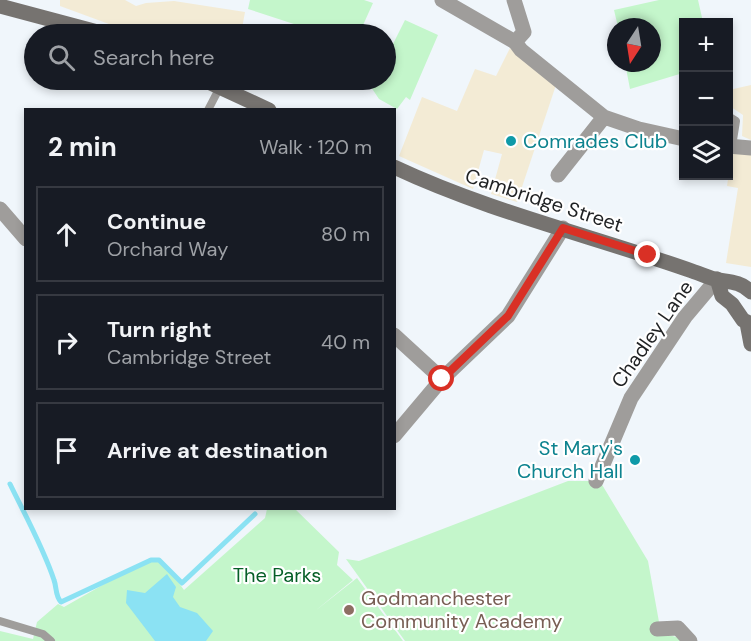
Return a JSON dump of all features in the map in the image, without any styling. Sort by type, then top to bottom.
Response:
[{"type":"main road","points":[[0,6],[19,5],[75,24]]},
{"type":"main road","points":[[226,90],[265,108]]},
{"type":"main road","name":"Cambridge Street","points":[[396,168],[464,197],[717,279],[733,281],[746,288],[751,294]]},
{"type":"main road","points":[[717,279],[723,296],[745,320]]},
{"type":"main road","points":[[751,294],[742,299],[751,344]]},
{"type":"street","points":[[442,0],[515,42],[521,50],[566,88],[604,117],[639,129],[679,138]]},
{"type":"street","points":[[514,0],[524,32],[515,42]]},
{"type":"street","points":[[558,176],[604,117]]},
{"type":"street","points":[[733,146],[751,148]]},
{"type":"street","points":[[0,210],[24,237]]},
{"type":"street","points":[[396,434],[442,379],[508,316],[563,228]]},
{"type":"street","name":"Chadley Lane","points":[[596,481],[631,398],[685,317],[717,279]]},
{"type":"street","points":[[396,337],[442,379]]},
{"type":"street","points":[[657,629],[678,628],[690,641]]},
{"type":"lane","points":[[209,108],[218,90]]},
{"type":"lane","points":[[733,119],[736,122],[733,134]]},
{"type":"lane","points":[[0,621],[43,634],[51,641]]},
{"type":"shaded area","points":[[60,0],[125,0],[136,6],[174,1],[245,12],[243,24],[109,24],[60,6]]},
{"type":"shaded area","points":[[510,48],[556,85],[517,202],[491,194],[502,154],[484,150],[473,189],[399,156],[422,97],[457,111],[475,69],[496,76]]},
{"type":"shaded area","points":[[751,85],[751,140],[742,136],[743,115],[733,108],[733,89]]},
{"type":"shaded area","points":[[733,151],[751,152],[751,267],[726,263],[738,188],[727,186],[728,180],[733,180]]},
{"type":"green space","points":[[250,0],[364,0],[373,3],[364,24],[294,24],[248,9]]},
{"type":"green space","points":[[659,0],[698,0],[702,18],[679,18],[679,74],[630,89],[627,72],[661,72],[661,18],[616,18],[614,10]]},
{"type":"green space","points":[[405,20],[438,35],[410,100],[406,97],[397,109],[379,99],[373,90],[396,90],[396,38]]},
{"type":"green space","points":[[568,481],[601,483],[648,561],[661,633],[683,641],[405,641],[346,559],[359,561]]},
{"type":"green space","name":"The Parks","points":[[267,510],[296,510],[339,552],[337,565],[353,580],[315,611],[357,578],[403,641],[0,641],[0,631],[33,639],[37,622],[58,604],[64,607],[150,558],[162,560],[184,590],[265,518]]},
{"type":"water","points":[[167,574],[176,587],[173,597],[180,607],[197,613],[213,631],[206,641],[155,641],[126,603],[127,590],[145,593]]},
{"type":"waterway","points":[[10,484],[45,555],[61,602],[151,560],[159,560],[182,583],[255,514]]},
{"type":"place","name":"Comrades Club","points":[[511,141]]},
{"type":"place","name":"St Mary's Church Hall","points":[[635,460]]},
{"type":"place","name":"Godmanchester Community Academy","points":[[349,610]]},
{"type":"route","points":[[442,379],[508,316],[563,228],[648,255]]}]
